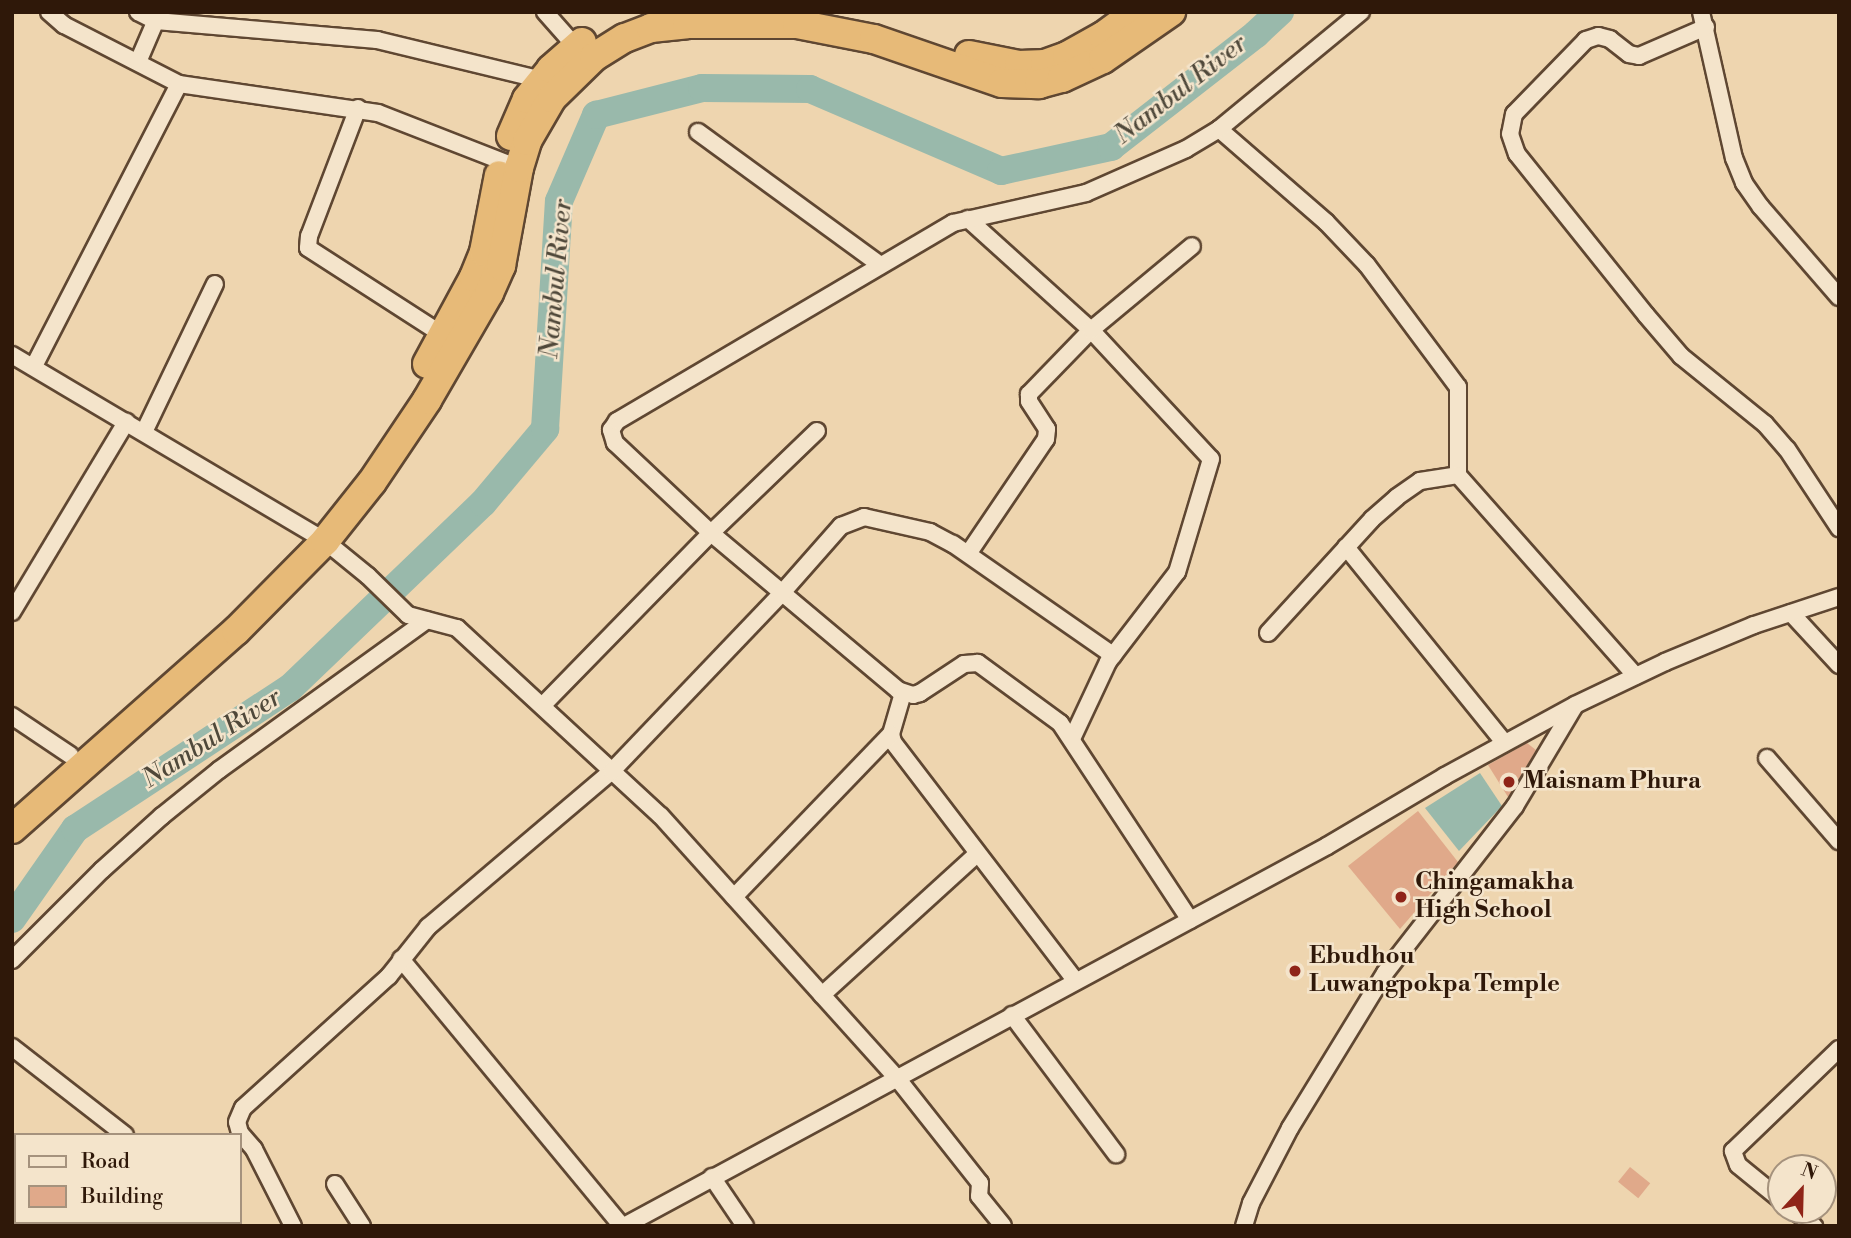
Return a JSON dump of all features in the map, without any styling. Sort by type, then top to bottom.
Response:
[{"type":"highway","points":[[12,804],[317,537],[443,335],[484,252],[527,99],[542,80],[593,34],[642,12]]},
{"type":"highway","points":[[841,12],[985,61],[1019,65],[1045,64],[1067,56],[1136,12]]},
{"type":"highway","points":[[12,829],[188,676],[317,537],[401,440],[489,293],[501,266],[510,229],[510,165],[539,118],[572,76],[593,57],[625,38],[650,28],[709,23],[797,24],[874,39],[982,77],[1016,85],[1062,78],[1103,59],[1171,12]]},
{"type":"street","points":[[49,12],[64,25],[178,85],[358,108],[378,113],[510,165]]},
{"type":"street","points":[[138,12],[158,17],[362,37],[542,80]]},
{"type":"street","points":[[545,12],[576,47]]},
{"type":"street","points":[[1190,920],[1059,723],[978,663],[964,664],[920,694],[903,693],[711,533],[615,443],[612,438],[613,425],[879,264],[953,223],[1086,193],[1154,166],[1219,129],[1361,12]]},
{"type":"street","points":[[138,62],[158,17]]},
{"type":"street","points":[[1839,297],[1760,207],[1744,183],[1734,158],[1704,20],[1639,56],[1629,54],[1610,38],[1598,36],[1586,40],[1514,114],[1510,134],[1517,154],[1681,355],[1765,424],[1787,449],[1839,528]]},
{"type":"street","points":[[34,366],[178,85]]},
{"type":"street","points":[[358,108],[309,236],[308,248],[443,335]]},
{"type":"street","points":[[1219,129],[1349,244],[1455,380],[1459,397],[1458,475],[1636,676]]},
{"type":"street","points":[[698,132],[879,264]]},
{"type":"street","points":[[968,219],[1091,330],[1211,459],[1177,572],[1113,655],[1072,739]]},
{"type":"street","points":[[968,554],[1046,439],[1047,429],[1029,401],[1029,394],[1091,330],[1192,246]]},
{"type":"street","points":[[144,432],[215,284]]},
{"type":"street","points":[[12,355],[317,537],[369,576],[408,615],[457,628],[661,816],[897,1078],[980,1183],[979,1196],[1003,1226]]},
{"type":"street","points":[[12,612],[126,422]]},
{"type":"street","points":[[542,706],[711,533],[817,432]]},
{"type":"street","points":[[1268,633],[1372,519],[1412,485],[1427,478],[1458,475]]},
{"type":"street","points":[[240,1133],[239,1114],[389,976],[428,927],[612,771],[781,594],[841,526],[864,517],[930,532],[968,554],[1113,655]]},
{"type":"street","points":[[1346,547],[1505,743]]},
{"type":"street","points":[[401,959],[623,1226],[1327,846],[1575,705],[1754,625],[1839,597]]},
{"type":"street","points":[[1791,613],[1839,665]]},
{"type":"street","points":[[12,960],[102,870],[219,769],[427,620]]},
{"type":"street","points":[[734,897],[891,734],[903,693]]},
{"type":"street","points":[[1244,1226],[1251,1203],[1290,1128],[1385,973],[1515,806],[1575,705]]},
{"type":"street","points":[[12,716],[70,755]]},
{"type":"street","points":[[891,734],[893,742],[976,855],[1076,981]]},
{"type":"street","points":[[1767,758],[1839,841]]},
{"type":"street","points":[[822,995],[976,855]]},
{"type":"street","points":[[1013,1015],[1116,1154]]},
{"type":"street","points":[[12,1047],[122,1133]]},
{"type":"street","points":[[1767,1189],[1738,1165],[1732,1151],[1839,1049]]},
{"type":"street","points":[[242,1135],[254,1149],[293,1226]]},
{"type":"street","points":[[712,1177],[745,1226]]},
{"type":"street","points":[[335,1184],[362,1226]]},
{"type":"shaded area","points":[[1480,773],[1502,806],[1459,851],[1425,808]]},
{"type":"building","name":"Maisnam Phura","points":[[1527,743],[1536,750],[1508,797],[1488,765]]},
{"type":"building","name":"Chingamakha High School","points":[[1418,811],[1458,862],[1400,929],[1348,866]]},
{"type":"building","points":[[1630,1167],[1650,1183],[1638,1198],[1618,1182]]},
{"type":"waterway","name":"Nambul River","points":[[12,919],[75,829],[290,688],[483,503],[545,429],[559,201],[596,115],[702,88],[810,89],[1001,171],[1111,147],[1256,34],[1280,12]]},
{"type":"place","name":"Maisnam Phura","points":[[1509,782]]},
{"type":"place","name":"Chingamakha High School","points":[[1401,897]]},
{"type":"place","name":"Ebudhou Luwangpokpa Temple","points":[[1295,971]]}]
